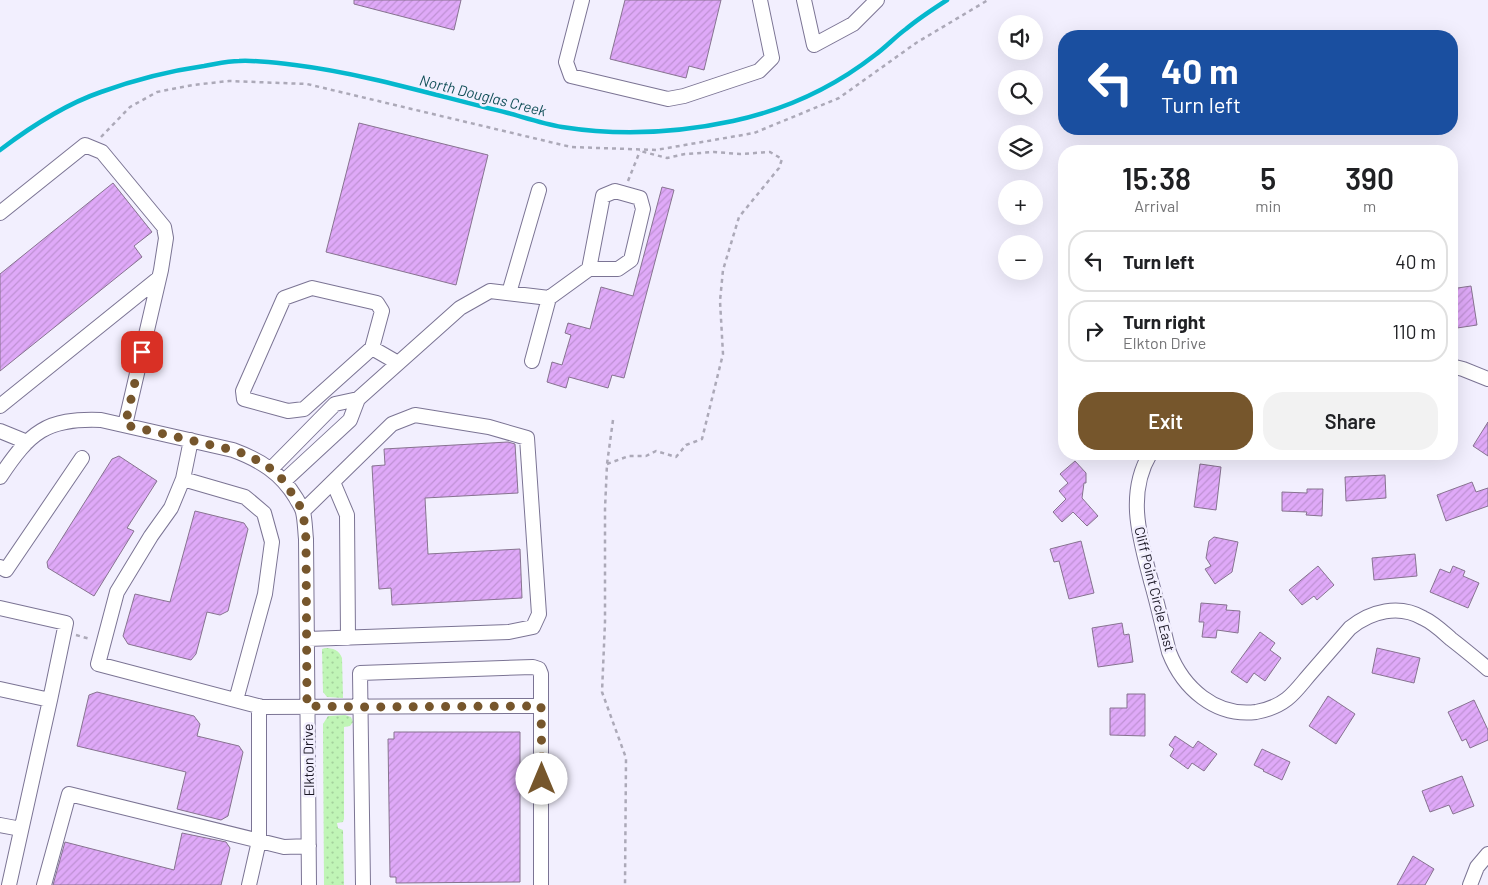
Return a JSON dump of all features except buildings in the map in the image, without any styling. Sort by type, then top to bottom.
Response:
[{"type":"street","points":[[582,0],[566,62],[571,76],[668,100],[759,71],[772,58],[760,0]]},
{"type":"street","points":[[804,0],[814,45],[853,24],[877,0]]},
{"type":"street","points":[[0,213],[85,145],[102,152],[164,227],[166,238],[159,278],[125,425]]},
{"type":"street","points":[[509,294],[539,190]]},
{"type":"street","points":[[532,361],[548,298],[589,268],[618,269],[631,260],[643,209],[640,198],[615,191],[603,196],[589,268]]},
{"type":"street","points":[[0,406],[159,278]]},
{"type":"street","points":[[312,288],[377,304],[382,311],[372,348],[304,409],[288,411],[244,399],[243,392],[284,298],[312,288]]},
{"type":"street","points":[[284,481],[350,420],[358,399],[460,308],[490,291],[548,298]]},
{"type":"street","points":[[372,348],[398,364]]},
{"type":"street","points":[[1458,368],[1488,379]]},
{"type":"street","points":[[271,469],[335,404],[358,399]]},
{"type":"street","points":[[303,511],[392,424],[415,415],[489,428],[527,438],[539,614],[533,627],[509,632],[307,639]]},
{"type":"street","name":"Elkton Drive","points":[[2,470],[32,436],[43,429],[69,421],[85,419],[125,425],[233,450],[250,456],[271,469],[284,481],[303,511],[306,539],[309,885]]},
{"type":"street","points":[[0,431],[27,442]]},
{"type":"street","points":[[190,440],[182,479],[171,508],[151,536],[117,592],[98,664],[259,706],[541,706]]},
{"type":"street","points":[[0,567],[6,570],[82,458]]},
{"type":"street","name":"Cliff Point Circle East","points":[[1147,460],[1140,474],[1137,490],[1139,529],[1144,554],[1169,652],[1175,667],[1194,691],[1205,700],[1218,707],[1247,713],[1274,707],[1287,699],[1298,688],[1350,628],[1373,614],[1385,611],[1410,612],[1423,618],[1488,669]]},
{"type":"street","points":[[182,479],[244,497],[264,513],[272,542],[265,594],[236,700]]},
{"type":"street","points":[[333,482],[347,514],[348,638]]},
{"type":"street","points":[[0,608],[66,623],[9,885]]},
{"type":"street","points":[[363,885],[360,673],[533,667],[539,669],[541,674],[541,885]]},
{"type":"street","points":[[0,689],[50,700]]},
{"type":"street","points":[[249,885],[259,842],[259,706]]},
{"type":"street","points":[[44,885],[69,794],[284,848],[309,846]]},
{"type":"street","points":[[0,825],[21,830]]},
{"type":"street","points":[[1470,885],[1477,866],[1488,854]]},
{"type":"path","points":[[91,148],[130,107],[157,92],[229,81],[307,84],[571,147],[656,150],[754,133],[839,98],[916,44],[988,0]]},
{"type":"path","points":[[623,193],[641,150]]},
{"type":"path","points":[[607,464],[629,456],[646,456],[656,451],[676,457],[686,445],[702,440],[723,354],[720,301],[723,270],[738,217],[779,168],[782,159],[770,152],[740,154],[714,152],[684,154],[667,158],[641,150]]},
{"type":"path","points":[[613,420],[607,464],[602,692],[626,758],[625,885]]},
{"type":"path","points":[[64,633],[104,642]]},
{"type":"green space","points":[[322,649],[335,650],[342,658],[343,698],[327,697],[323,692]]},
{"type":"green space","points":[[345,715],[351,717],[353,722],[350,726],[344,727],[344,819],[343,822],[337,823],[338,828],[343,830],[344,885],[324,885],[323,724],[328,716]]},
{"type":"waterway","name":"North Douglas Creek","points":[[0,150],[48,117],[101,92],[165,73],[235,61],[274,63],[349,74],[542,123],[583,130],[648,132],[712,125],[771,111],[826,87],[859,67],[916,21],[947,0]]},
{"type":"route","points":[[142,352],[125,425],[233,450],[250,456],[273,470],[284,481],[303,511],[306,539],[307,706],[541,706],[542,779]]}]
